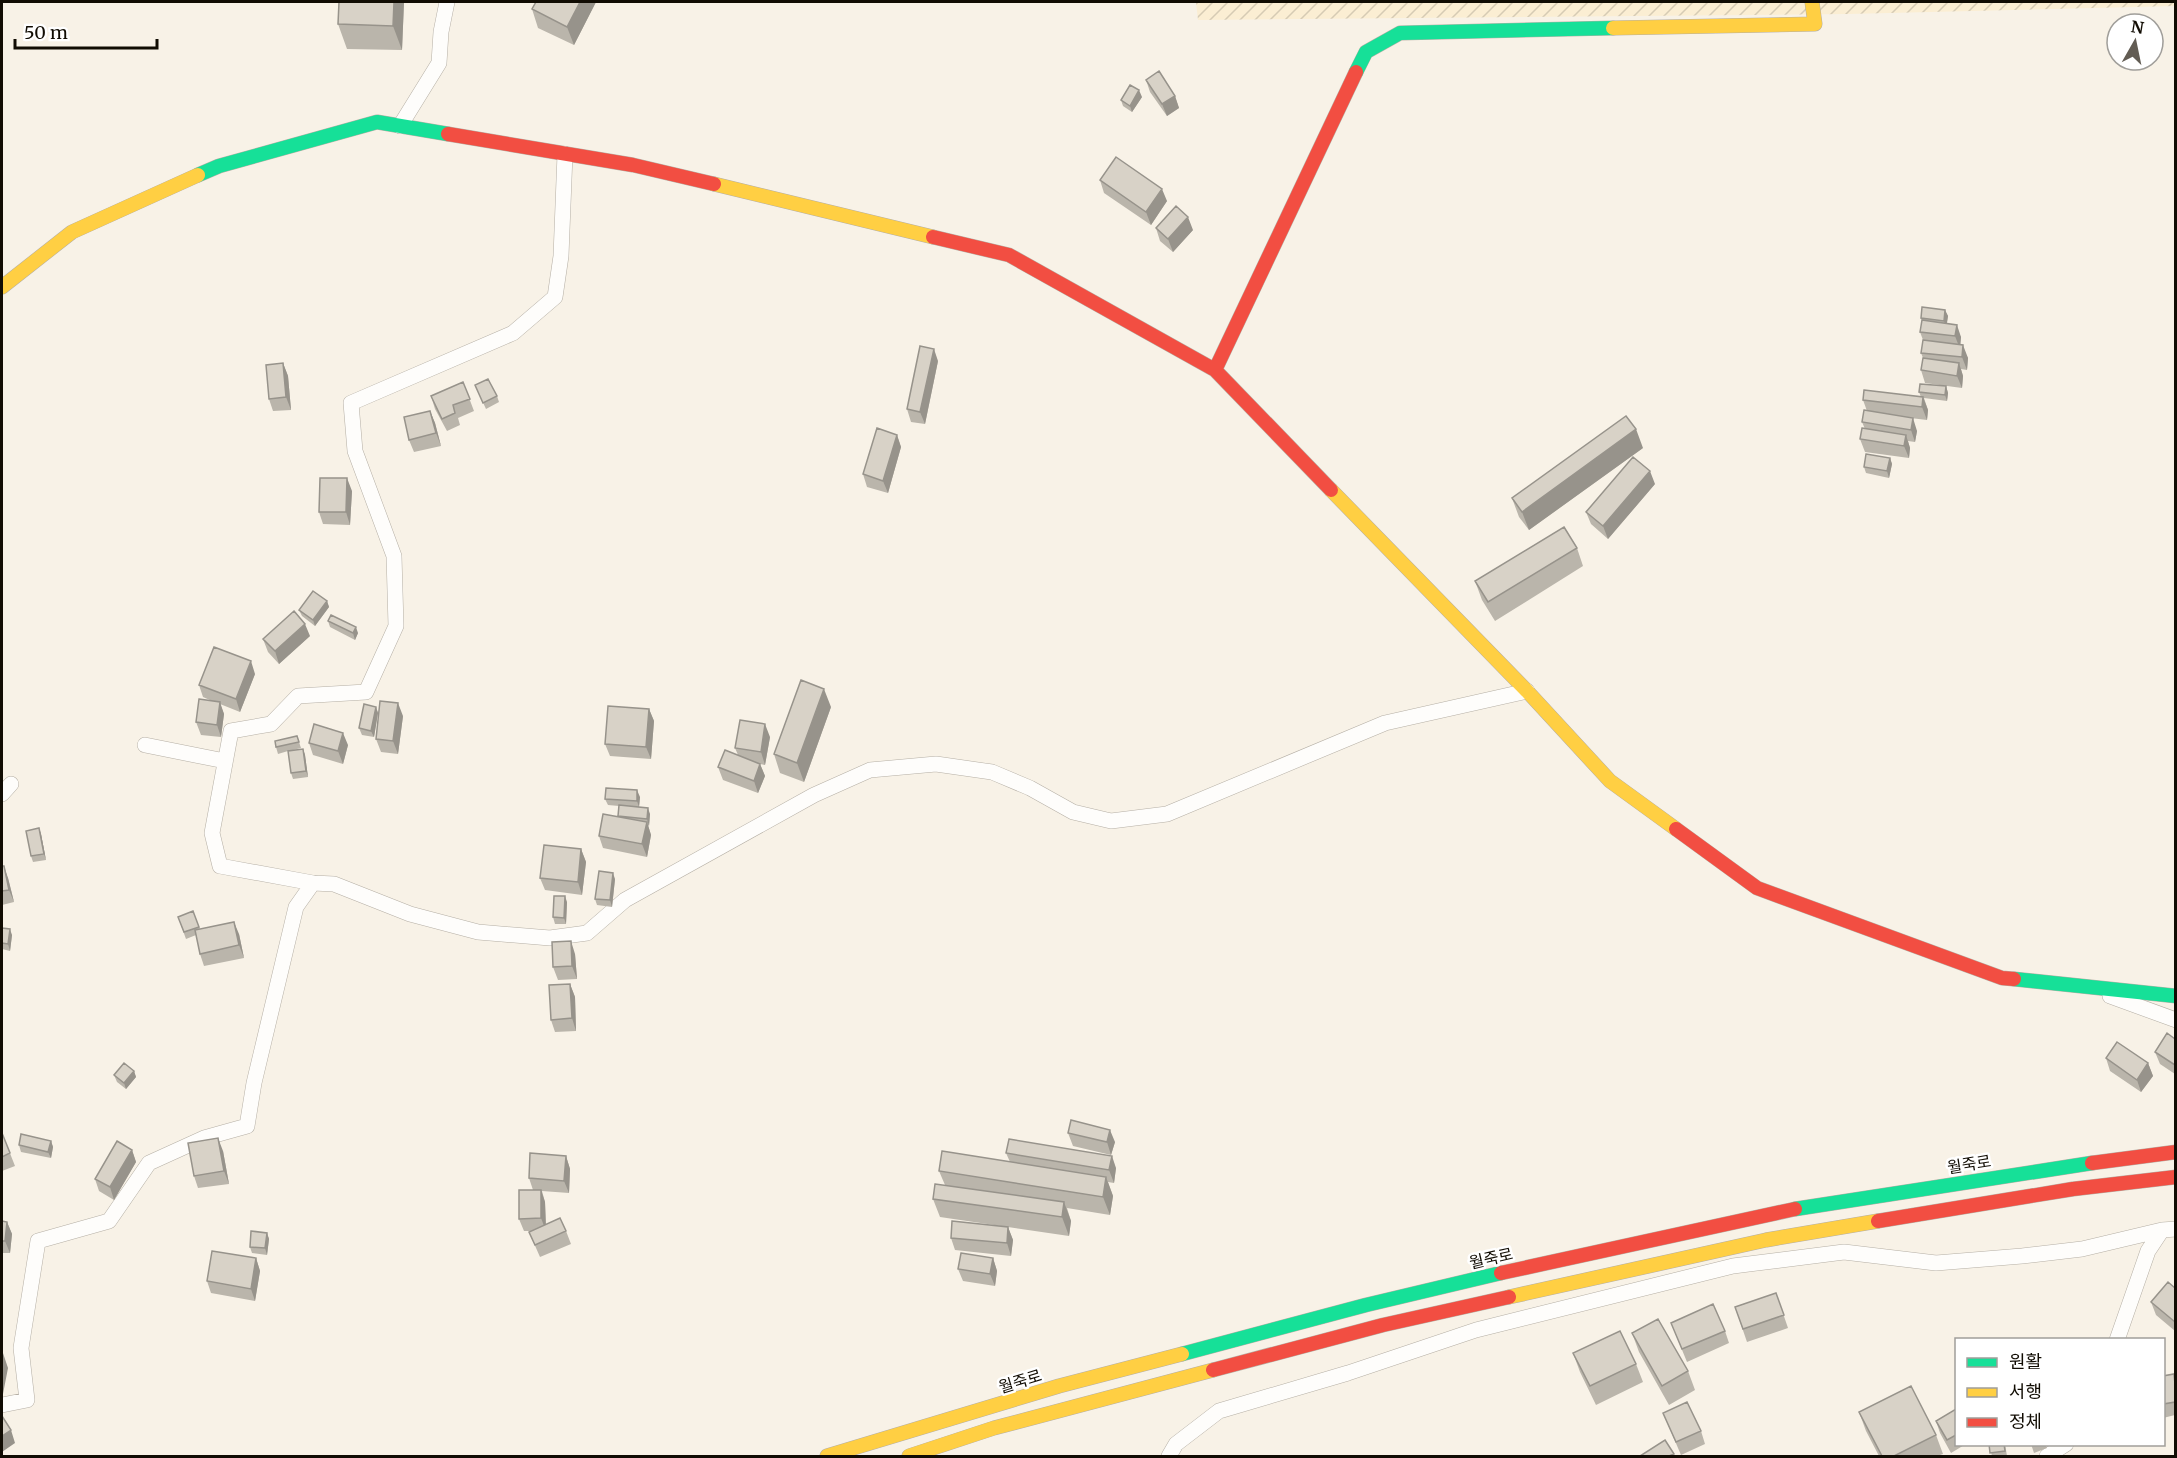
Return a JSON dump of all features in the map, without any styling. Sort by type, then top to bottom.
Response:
[{"type":"street","points":[[400,126],[439,63],[441,32],[447,2]]},
{"type":"street","points":[[1215,370],[1366,52],[1400,33],[1815,24],[1812,2]]},
{"type":"street","points":[[2,287],[72,232],[219,166],[377,122],[633,165],[1009,255],[1215,370],[1527,691],[1610,780],[1757,888],[2002,978],[2175,996]]},
{"type":"street","points":[[566,154],[561,256],[555,297],[513,333],[351,403],[355,451],[394,556],[396,626],[366,692],[298,696],[271,724],[231,731],[212,833],[220,866],[313,883],[334,884],[410,914],[478,932],[550,938],[587,933],[626,900],[814,795],[870,770],[936,764],[992,772],[1030,788],[1072,812],[1111,821],[1167,814],[1385,723],[1527,691]]},
{"type":"street","points":[[145,746],[225,761]]},
{"type":"street","points":[[2,1405],[27,1400],[21,1348],[38,1241],[109,1221],[148,1162],[204,1138],[247,1126],[254,1083],[296,907],[313,883]]},
{"type":"street","points":[[2088,987],[2175,1020]]},
{"type":"street","name":"월죽로","points":[[827,1456],[1059,1386],[1366,1305],[1556,1260],[1774,1212],[2058,1167],[2175,1152]]},
{"type":"street","points":[[909,1456],[994,1428],[1394,1322],[1766,1240],[2073,1189],[2175,1177]]},
{"type":"street","points":[[2118,1338],[2148,1251],[2169,1229]]},
{"type":"street","points":[[1169,1456],[1176,1444],[1219,1411],[1476,1330],[1733,1266],[1844,1252],[1936,1263],[2012,1257],[2082,1249],[2169,1229]]},
{"type":"street","points":[[2048,1456],[2063,1446]]},
{"type":"shaded area","points":[[1196,2],[2175,2],[2176,6],[1848,14],[1198,20]]},
{"type":"building","points":[[339,2],[394,2],[393,26],[338,24]]},
{"type":"building","points":[[536,2],[580,2],[567,27],[532,9]]},
{"type":"building","points":[[1159,71],[1175,96],[1162,104],[1146,80]]},
{"type":"building","points":[[1130,85],[1139,90],[1130,106],[1121,100]]},
{"type":"building","points":[[1116,157],[1162,189],[1146,212],[1100,180]]},
{"type":"building","points":[[1176,206],[1188,217],[1168,239],[1156,228]]},
{"type":"building","points":[[1922,307],[1945,310],[1944,321],[1921,318]]},
{"type":"building","points":[[1922,320],[1957,325],[1955,336],[1920,332]]},
{"type":"building","points":[[1923,340],[1963,345],[1962,357],[1921,353]]},
{"type":"building","points":[[920,346],[934,349],[920,412],[907,409]]},
{"type":"building","points":[[1923,358],[1959,363],[1957,376],[1921,370]]},
{"type":"building","points":[[283,363],[286,397],[269,399],[266,365]]},
{"type":"building","points":[[488,379],[497,396],[483,403],[475,385]]},
{"type":"building","points":[[463,382],[470,399],[453,405],[455,413],[442,419],[431,396]]},
{"type":"building","points":[[1920,384],[1946,386],[1945,395],[1919,392]]},
{"type":"building","points":[[1864,390],[1923,397],[1922,407],[1863,400]]},
{"type":"building","points":[[1864,410],[1913,418],[1911,430],[1862,422]]},
{"type":"building","points":[[430,411],[436,433],[409,440],[404,417]]},
{"type":"building","points":[[1626,416],[1636,429],[1522,512],[1512,498]]},
{"type":"building","points":[[877,428],[897,435],[883,481],[863,474]]},
{"type":"building","points":[[1862,428],[1906,435],[1904,446],[1860,439]]},
{"type":"building","points":[[1866,454],[1890,458],[1887,471],[1864,467]]},
{"type":"building","points":[[1633,457],[1650,471],[1603,526],[1586,512]]},
{"type":"building","points":[[320,478],[347,478],[346,512],[319,512]]},
{"type":"building","points":[[1564,527],[1577,548],[1488,602],[1475,581]]},
{"type":"building","points":[[313,591],[327,601],[313,620],[299,610]]},
{"type":"building","points":[[294,611],[305,624],[275,651],[263,639]]},
{"type":"building","points":[[331,615],[356,627],[353,633],[328,621]]},
{"type":"building","points":[[214,647],[251,661],[236,699],[199,685]]},
{"type":"building","points":[[801,680],[824,689],[797,763],[774,754]]},
{"type":"building","points":[[199,699],[220,702],[217,725],[196,722]]},
{"type":"building","points":[[380,701],[398,703],[393,741],[376,739]]},
{"type":"building","points":[[364,704],[376,707],[371,731],[359,728]]},
{"type":"building","points":[[608,706],[649,709],[646,747],[605,744]]},
{"type":"building","points":[[740,720],[765,724],[761,752],[735,748]]},
{"type":"building","points":[[314,724],[343,733],[338,751],[309,743]]},
{"type":"building","points":[[297,736],[299,742],[276,747],[275,741]]},
{"type":"building","points":[[303,749],[306,771],[291,773],[288,751]]},
{"type":"building","points":[[725,750],[760,764],[754,781],[718,767]]},
{"type":"building","points":[[606,788],[637,790],[637,801],[605,799]]},
{"type":"building","points":[[619,805],[648,808],[647,819],[618,816]]},
{"type":"building","points":[[603,814],[647,822],[642,844],[599,836]]},
{"type":"building","points":[[39,828],[44,854],[31,856],[26,831]]},
{"type":"building","points":[[544,845],[581,849],[578,882],[540,878]]},
{"type":"building","points":[[2,866],[4,866],[9,890],[2,891]]},
{"type":"building","points":[[599,871],[613,873],[610,900],[595,899]]},
{"type":"building","points":[[554,896],[565,896],[564,918],[553,917]]},
{"type":"building","points":[[193,911],[199,927],[184,932],[178,917]]},
{"type":"building","points":[[234,922],[239,945],[200,954],[195,930]]},
{"type":"building","points":[[2,928],[10,929],[8,944],[2,943]]},
{"type":"building","points":[[571,941],[572,966],[553,967],[552,942]]},
{"type":"building","points":[[570,984],[572,1018],[551,1020],[549,985]]},
{"type":"building","points":[[2167,1033],[2175,1039],[2175,1065],[2155,1052]]},
{"type":"building","points":[[2117,1042],[2148,1063],[2137,1080],[2106,1058]]},
{"type":"building","points":[[124,1063],[134,1071],[124,1083],[114,1075]]},
{"type":"building","points":[[1071,1120],[1110,1130],[1107,1142],[1068,1133]]},
{"type":"building","points":[[2,1133],[10,1153],[2,1157]]},
{"type":"building","points":[[21,1134],[51,1141],[48,1152],[19,1145]]},
{"type":"building","points":[[218,1138],[224,1171],[194,1176],[188,1143]]},
{"type":"building","points":[[1009,1139],[1112,1156],[1109,1170],[1006,1153]]},
{"type":"building","points":[[117,1141],[132,1150],[110,1187],[95,1179]]},
{"type":"building","points":[[942,1151],[1106,1177],[1103,1197],[939,1171]]},
{"type":"building","points":[[530,1153],[566,1156],[564,1181],[529,1178]]},
{"type":"building","points":[[935,1184],[1064,1202],[1062,1217],[933,1199]]},
{"type":"building","points":[[519,1190],[541,1190],[541,1218],[519,1219]]},
{"type":"building","points":[[560,1218],[566,1231],[535,1245],[529,1232]]},
{"type":"building","points":[[2,1221],[7,1222],[5,1241],[2,1241]]},
{"type":"building","points":[[952,1221],[1008,1227],[1007,1243],[951,1238]]},
{"type":"building","points":[[251,1231],[267,1233],[265,1248],[250,1247]]},
{"type":"building","points":[[212,1251],[256,1258],[251,1289],[207,1281]]},
{"type":"building","points":[[961,1253],[993,1258],[990,1274],[958,1269]]},
{"type":"building","points":[[2168,1282],[2175,1288],[2175,1322],[2151,1302]]},
{"type":"building","points":[[1776,1293],[1784,1315],[1743,1329],[1735,1307]]},
{"type":"building","points":[[1713,1304],[1725,1331],[1682,1349],[1671,1323]]},
{"type":"building","points":[[1658,1319],[1688,1371],[1662,1386],[1632,1333]]},
{"type":"building","points":[[1620,1331],[1636,1364],[1590,1386],[1573,1353]]},
{"type":"building","points":[[2174,1374],[2175,1402],[2165,1404],[2165,1376]]},
{"type":"building","points":[[1911,1386],[1936,1435],[1894,1456],[1882,1456],[1859,1412]]},
{"type":"building","points":[[1687,1402],[1701,1431],[1676,1442],[1663,1413]]},
{"type":"building","points":[[1955,1410],[1955,1436],[1947,1440],[1936,1421]]},
{"type":"building","points":[[2,1416],[11,1430],[2,1436]]},
{"type":"building","points":[[1665,1440],[1674,1454],[1640,1456]]},
{"type":"building","points":[[1989,1446],[2004,1446],[2005,1451],[1990,1453]]},
{"type":"traffic: fast","points":[[1356,72],[1366,52],[1400,33],[1613,28]]},
{"type":"traffic: fast","points":[[198,175],[219,166],[377,122],[448,134]]},
{"type":"traffic: fast","points":[[2014,979],[2176,996]]},
{"type":"traffic: fast","points":[[1795,1209],[2092,1163]]},
{"type":"traffic: fast","points":[[1182,1354],[1366,1305],[1501,1273]]},
{"type":"traffic: slow","points":[[1613,28],[1815,24],[1812,2]]},
{"type":"traffic: slow","points":[[2,287],[72,232],[198,175]]},
{"type":"traffic: slow","points":[[714,184],[933,237]]},
{"type":"traffic: slow","points":[[1331,490],[1527,691],[1610,781],[1676,829]]},
{"type":"traffic: slow","points":[[1509,1297],[1766,1240],[1878,1221]]},
{"type":"traffic: slow","points":[[827,1456],[1059,1386],[1182,1354]]},
{"type":"traffic: slow","points":[[909,1456],[994,1428],[1213,1370]]},
{"type":"traffic: jam","points":[[1215,370],[1356,72]]},
{"type":"traffic: jam","points":[[448,134],[633,165],[714,184]]},
{"type":"traffic: jam","points":[[933,237],[1009,255],[1215,370],[1331,490]]},
{"type":"traffic: jam","points":[[1676,829],[1757,888],[2002,978],[2014,979]]},
{"type":"traffic: jam","points":[[2092,1163],[2176,1152]]},
{"type":"traffic: jam","points":[[1878,1221],[2073,1189],[2176,1177]]},
{"type":"traffic: jam","points":[[1501,1273],[1795,1209]]},
{"type":"traffic: jam","points":[[1213,1370],[1383,1325],[1509,1297]]}]
